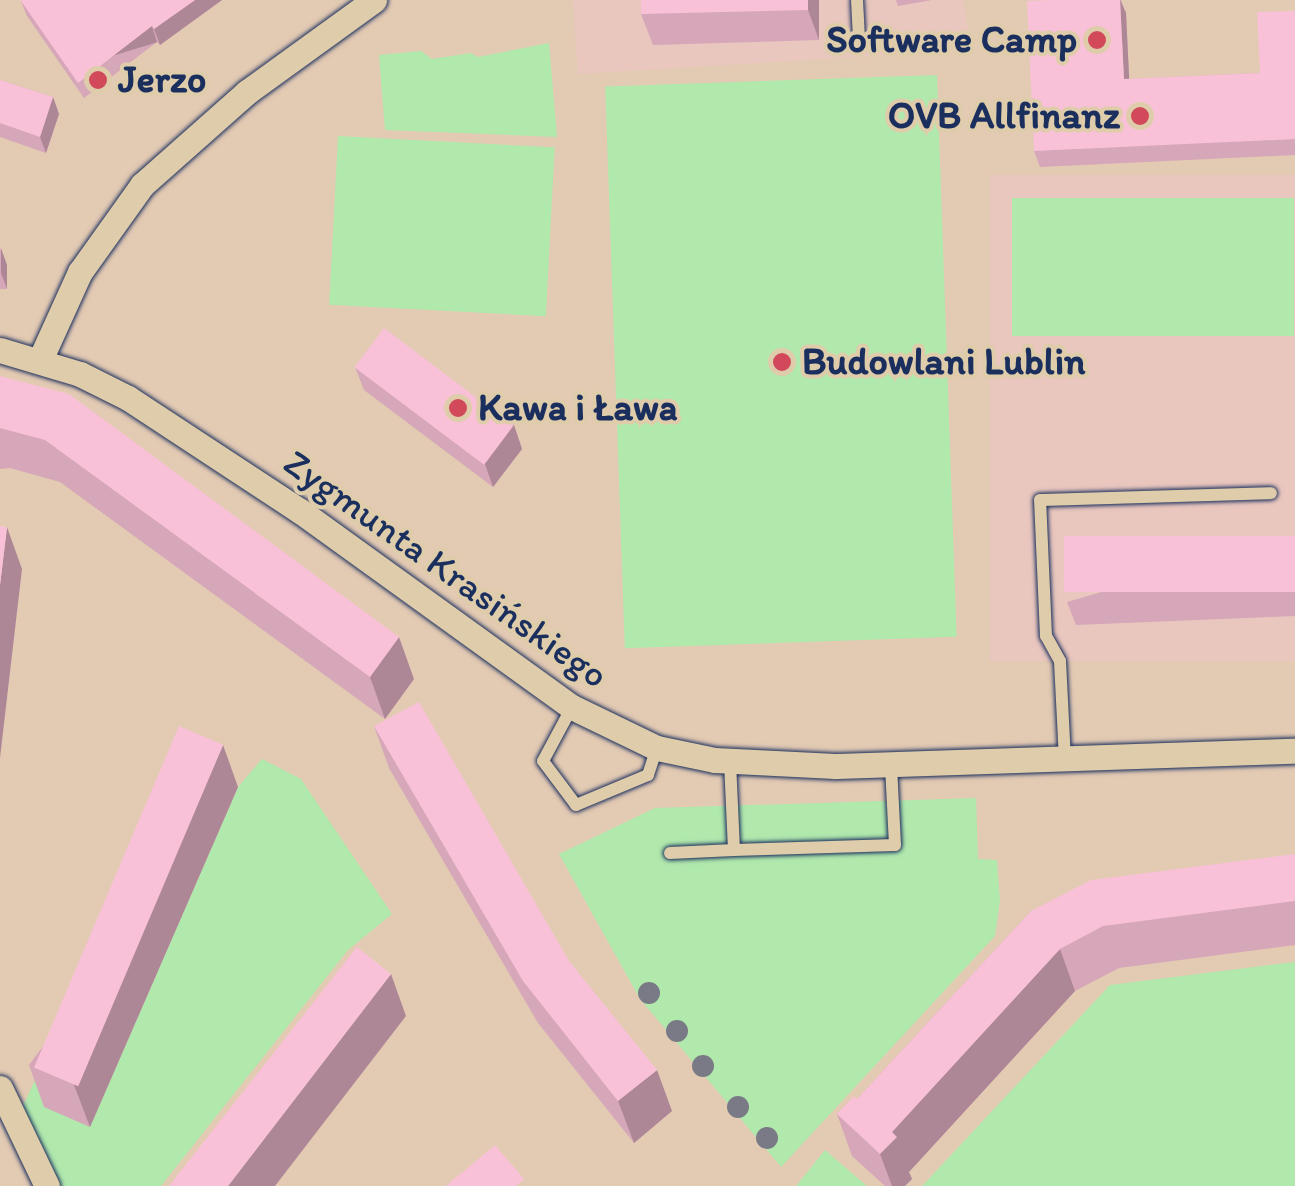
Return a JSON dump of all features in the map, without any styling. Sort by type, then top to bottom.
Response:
[{"type":"street","points":[[40,360],[80,272],[142,185],[247,92],[374,0]]},
{"type":"street","name":"Zygmunta Krasińskiego","points":[[0,350],[40,360],[128,398],[315,522],[572,707],[657,748],[730,761],[891,765],[1295,751]]},
{"type":"street","points":[[0,1088],[47,1186]]},
{"type":"lane","points":[[856,0],[859,34]]},
{"type":"lane","points":[[1065,760],[1060,661],[1046,636],[1040,500],[1271,492]]},
{"type":"lane","points":[[572,707],[543,761],[576,805],[648,774],[657,748]]},
{"type":"lane","points":[[730,761],[734,850]]},
{"type":"lane","points":[[670,853],[895,845],[891,765]]},
{"type":"shaded area","points":[[573,0],[963,0],[971,50],[578,74]]},
{"type":"shaded area","points":[[990,175],[1295,175],[1295,661],[990,661]]},
{"type":"green space","points":[[549,43],[557,137],[385,130],[379,55],[421,51],[432,59],[471,53],[478,57]]},
{"type":"green space","name":"Budowlani Lublin","points":[[937,75],[957,637],[625,648],[605,87]]},
{"type":"green space","points":[[338,136],[555,147],[546,316],[329,305]]},
{"type":"green space","points":[[1012,198],[1294,198],[1294,336],[1012,336]]},
{"type":"green space","points":[[262,759],[301,779],[392,914],[348,950],[161,1186],[57,1186],[24,1116],[23,1106],[39,1071],[90,1126],[238,787]]},
{"type":"green space","points":[[976,798],[978,859],[997,860],[1000,901],[995,936],[781,1167],[640,999],[559,854],[655,808]]},
{"type":"green space","points":[[1295,962],[1295,1186],[922,1186],[1110,985]]},
{"type":"green space","points":[[825,1150],[867,1186],[796,1186]]},
{"type":"building","points":[[22,0],[195,0],[154,29],[152,26],[78,83]]},
{"type":"building","points":[[641,0],[808,0],[808,10],[641,14]]},
{"type":"building","points":[[1120,0],[1124,79],[1260,73],[1257,12],[1295,11],[1295,139],[1034,151],[1027,1]]},
{"type":"building","points":[[0,80],[53,97],[40,137],[0,123]]},
{"type":"building","points":[[384,328],[513,425],[484,465],[355,367]]},
{"type":"building","points":[[0,376],[69,394],[399,637],[370,677],[45,440],[0,428]]},
{"type":"building","points":[[0,526],[7,527],[0,585]]},
{"type":"building","points":[[1064,536],[1295,536],[1295,592],[1064,592]]},
{"type":"building","points":[[419,702],[569,961],[657,1070],[618,1101],[523,981],[374,726]]},
{"type":"building","points":[[179,726],[223,745],[78,1086],[34,1068]]},
{"type":"building","points":[[1295,854],[1295,901],[1103,926],[1060,949],[892,1132],[897,1137],[880,1154],[837,1114],[854,1096],[857,1099],[1031,911],[1091,880]]},
{"type":"building","points":[[357,947],[391,974],[228,1186],[169,1186]]},
{"type":"building","points":[[495,1145],[524,1179],[516,1186],[446,1186]]},
{"type":"place","name":"Software Camp","points":[[1097,40]]},
{"type":"place","name":"Jerzo","points":[[98,80]]},
{"type":"place","name":"OVB Allfinanz","points":[[1140,116]]},
{"type":"place","name":"Budowlani Lublin","points":[[782,362]]},
{"type":"place","name":"Kawa i Ława","points":[[458,408]]}]
